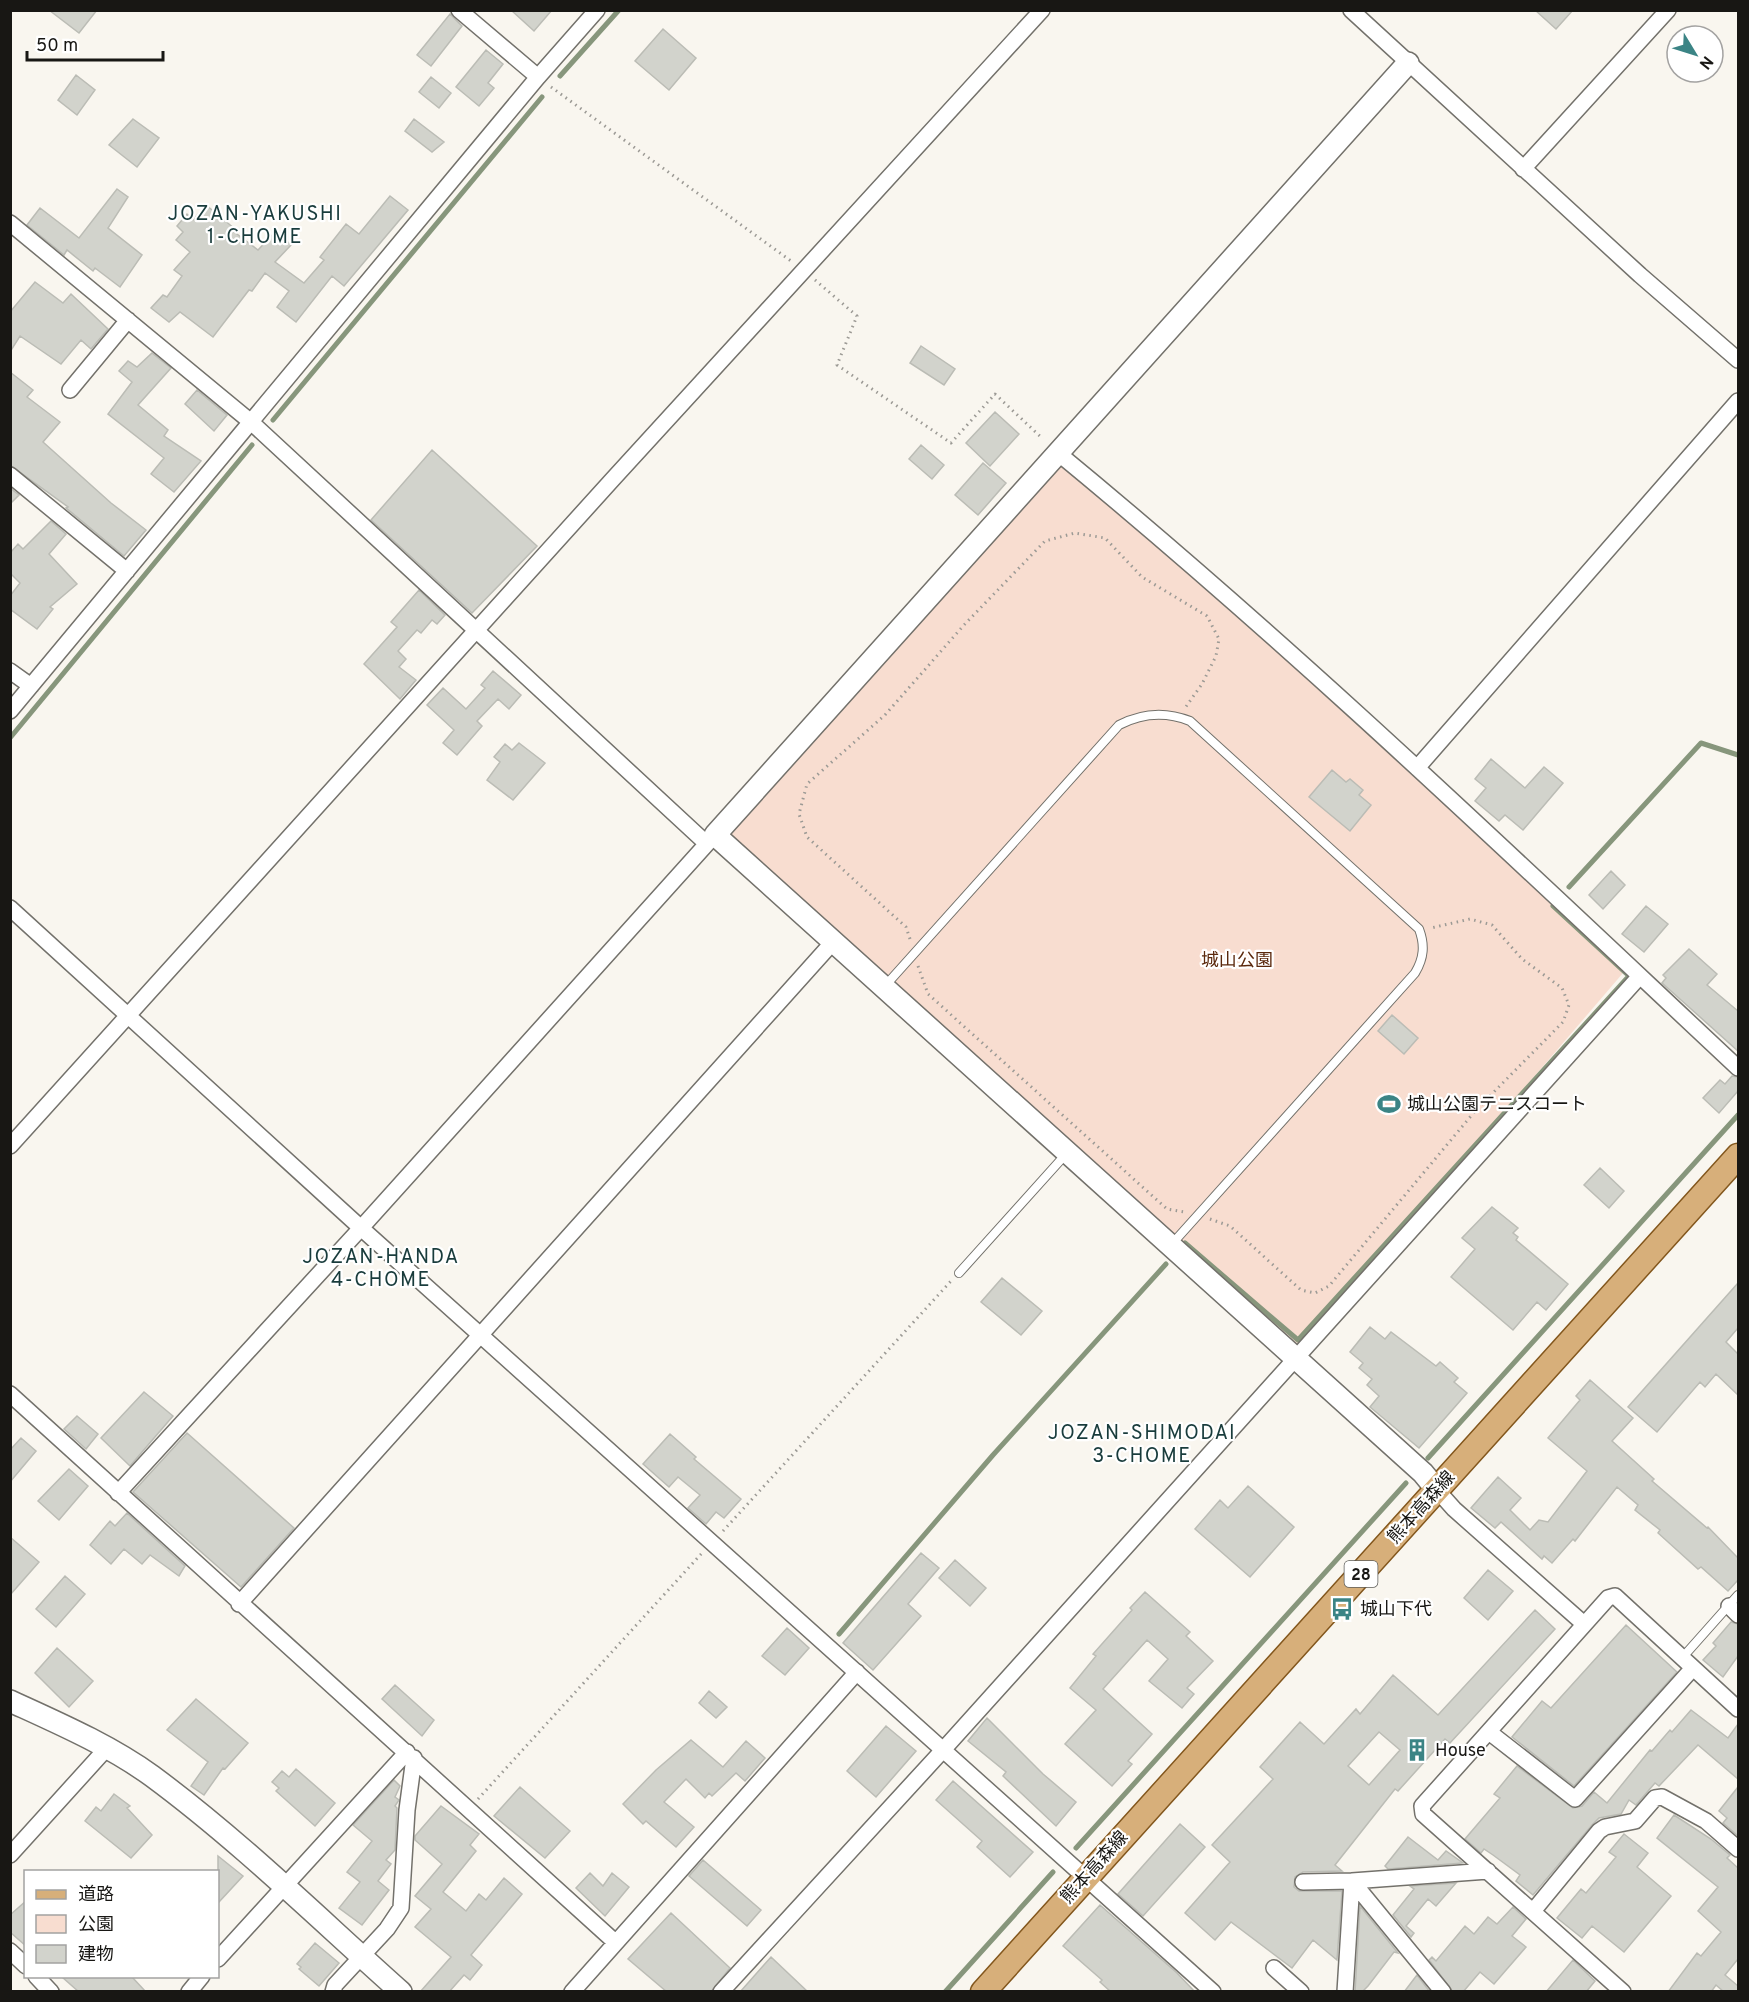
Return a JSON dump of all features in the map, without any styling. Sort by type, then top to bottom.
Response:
[{"type":"main road","name":"熊本高森線","points":[[983,1992],[1738,1156]]},
{"type":"street","points":[[459,10],[538,77]]},
{"type":"street","points":[[10,711],[538,77],[597,10]]},
{"type":"street","points":[[10,1146],[1042,10]]},
{"type":"street","points":[[1352,10],[1640,275],[1738,360]]},
{"type":"street","points":[[1523,168],[1668,10]]},
{"type":"street","points":[[118,1493],[361,1228],[1408,63]]},
{"type":"street","points":[[10,223],[251,422],[477,631],[710,839],[884,987],[1423,1473],[1454,1509],[1584,1624]]},
{"type":"street","points":[[70,390],[128,320]]},
{"type":"street","points":[[1417,768],[1738,400]]},
{"type":"street","points":[[1058,453],[1163,539],[1417,768],[1738,1068]]},
{"type":"street","points":[[10,475],[127,571]]},
{"type":"street","points":[[10,671],[31,686]]},
{"type":"street","points":[[10,908],[361,1228],[1213,1992]]},
{"type":"street","points":[[239,1604],[833,942]]},
{"type":"street","points":[[722,1992],[1640,976]]},
{"type":"street","points":[[10,1394],[239,1604],[410,1755],[615,1942]]},
{"type":"street","points":[[1623,1992],[1534,1910],[1423,1814],[1422,1806],[1608,1598],[1615,1596],[1738,1709]]},
{"type":"street","points":[[1489,1732],[1575,1799],[1687,1663]]},
{"type":"street","points":[[572,1992],[857,1672]]},
{"type":"street","points":[[10,1701],[106,1749],[150,1775],[234,1842],[401,1992]]},
{"type":"street","points":[[10,1855],[106,1749]]},
{"type":"street","points":[[219,1958],[282,1886],[410,1755]]},
{"type":"street","points":[[333,1992],[335,1985],[387,1929],[401,1908],[410,1755]]},
{"type":"street","points":[[1534,1910],[1599,1831],[1605,1827],[1635,1821],[1655,1797],[1662,1797],[1706,1821],[1738,1849]]},
{"type":"street","points":[[1303,1882],[1352,1881],[1488,1871]]},
{"type":"street","points":[[1345,1992],[1352,1881]]},
{"type":"street","points":[[1352,1881],[1443,1992]]},
{"type":"street","points":[[10,1952],[24,1964]]},
{"type":"street","points":[[1274,1968],[1301,1992]]},
{"type":"street","points":[[37,1978],[51,1992]]},
{"type":"street","points":[[189,1992],[201,1978]]},
{"type":"lane","points":[[884,987],[1107,736],[1134,717],[1150,714],[1179,716],[1190,722],[1420,930],[1422,962],[1415,973],[1170,1246]]},
{"type":"lane","points":[[959,1273],[1067,1153]]},
{"type":"lane","points":[[1687,1663],[1735,1606]]},
{"type":"path","points":[[538,77],[804,270],[856,316],[837,365],[951,443],[995,394],[1058,453]]},
{"type":"path","points":[[1179,716],[1202,684],[1216,656],[1219,639],[1207,616],[1142,577],[1105,538],[1075,533],[1046,541],[964,625],[885,715],[807,784],[800,814],[807,837],[906,927],[928,994],[1167,1209],[1199,1214],[1230,1226],[1301,1290],[1315,1293],[1329,1286],[1476,1110],[1563,1022],[1569,1005],[1562,988],[1522,959],[1492,925],[1470,919],[1420,930]]},
{"type":"green space","name":"城山公園","points":[[1058,453],[1629,966],[1294,1357],[715,835]]},
{"type":"building","points":[[49,10],[97,10],[79,33]]},
{"type":"building","points":[[511,10],[552,10],[534,31]]},
{"type":"building","points":[[1535,10],[1573,10],[1556,29]]},
{"type":"building","points":[[450,14],[462,26],[431,66],[417,55]]},
{"type":"building","points":[[663,29],[696,58],[669,90],[635,61]]},
{"type":"building","points":[[486,50],[503,64],[488,83],[494,88],[479,106],[456,87]]},
{"type":"building","points":[[76,75],[95,90],[77,115],[58,100]]},
{"type":"building","points":[[431,77],[451,93],[439,108],[419,92]]},
{"type":"building","points":[[133,119],[159,138],[137,167],[109,145]]},
{"type":"building","points":[[414,119],[444,142],[432,152],[405,131]]},
{"type":"building","points":[[117,189],[128,197],[108,228],[142,255],[120,287],[95,268],[93,271],[67,250],[64,255],[27,225],[40,208],[79,238]]},
{"type":"building","points":[[390,196],[408,210],[344,286],[332,276],[296,322],[277,307],[289,291],[265,273],[213,337],[180,312],[169,322],[151,308],[163,295],[167,297],[182,276],[174,270],[190,252],[176,240],[183,232],[177,226],[187,214],[193,220],[206,205],[235,229],[233,231],[258,250],[276,231],[291,245],[275,262],[304,283],[324,260],[320,257],[346,224],[359,234]]},
{"type":"building","points":[[35,282],[63,303],[71,294],[108,329],[91,349],[81,340],[61,364],[20,336],[10,352],[10,312]]},
{"type":"building","points":[[921,346],[955,369],[944,385],[910,363]]},
{"type":"building","points":[[152,353],[171,368],[138,405],[168,430],[164,436],[201,461],[174,492],[151,474],[164,458],[108,414],[132,382],[119,371],[128,361],[137,367]]},
{"type":"building","points":[[10,372],[33,390],[27,397],[60,422],[43,442],[111,503],[146,530],[124,556],[66,508],[68,507],[10,465]]},
{"type":"building","points":[[197,390],[227,415],[214,431],[185,404]]},
{"type":"building","points":[[995,412],[1019,434],[990,466],[966,443]]},
{"type":"building","points":[[921,445],[944,465],[932,479],[909,459]]},
{"type":"building","points":[[432,450],[537,546],[472,613],[371,520]]},
{"type":"building","points":[[983,463],[1006,483],[978,515],[955,495]]},
{"type":"building","points":[[10,488],[19,495],[10,504]]},
{"type":"building","points":[[51,521],[66,534],[49,554],[77,584],[50,607],[53,609],[37,629],[10,609],[10,596],[20,583],[10,573],[10,553],[18,544],[23,549]]},
{"type":"building","points":[[419,590],[445,615],[437,624],[432,620],[421,633],[417,630],[398,651],[406,659],[399,667],[416,680],[400,699],[364,664],[397,627],[391,622]]},
{"type":"building","points":[[493,671],[521,695],[509,709],[498,699],[477,721],[482,726],[457,755],[443,743],[454,730],[427,705],[443,688],[466,709],[485,688],[481,685]]},
{"type":"building","points":[[519,743],[545,763],[513,800],[487,780],[500,762],[494,757],[505,744],[512,750]]},
{"type":"building","points":[[1491,759],[1525,788],[1544,767],[1563,783],[1523,830],[1505,815],[1499,821],[1475,801],[1486,788],[1475,779]]},
{"type":"building","points":[[1332,770],[1346,782],[1350,779],[1363,790],[1359,795],[1371,805],[1350,831],[1309,797]]},
{"type":"building","points":[[1611,871],[1625,885],[1603,909],[1589,895]]},
{"type":"building","points":[[1646,906],[1668,924],[1644,952],[1622,934]]},
{"type":"building","points":[[1689,949],[1717,974],[1707,985],[1738,1011],[1738,1051],[1662,983],[1666,978],[1663,975]]},
{"type":"building","points":[[1392,1015],[1418,1038],[1404,1054],[1378,1031]]},
{"type":"building","points":[[1732,1076],[1738,1077],[1738,1091],[1719,1113],[1703,1098],[1720,1080],[1725,1084]]},
{"type":"building","points":[[1600,1168],[1624,1191],[1609,1208],[1584,1185]]},
{"type":"building","points":[[1492,1207],[1518,1228],[1513,1233],[1518,1237],[1516,1240],[1568,1284],[1546,1310],[1537,1302],[1513,1330],[1451,1277],[1475,1249],[1462,1238]]},
{"type":"building","points":[[1002,1278],[1042,1311],[1021,1335],[981,1302]]},
{"type":"building","points":[[1738,1283],[1738,1328],[1726,1342],[1738,1354],[1738,1395],[1716,1374],[1705,1387],[1700,1382],[1657,1432],[1628,1407]]},
{"type":"building","points":[[1370,1327],[1385,1339],[1391,1332],[1436,1366],[1440,1362],[1458,1378],[1454,1382],[1467,1393],[1419,1448],[1370,1407],[1379,1396],[1367,1385],[1372,1379],[1359,1368],[1363,1363],[1350,1352]]},
{"type":"building","points":[[1590,1380],[1633,1418],[1612,1441],[1654,1479],[1652,1481],[1708,1527],[1738,1558],[1738,1580],[1728,1591],[1701,1567],[1698,1569],[1658,1533],[1660,1530],[1635,1510],[1638,1505],[1617,1487],[1575,1541],[1573,1539],[1552,1563],[1544,1556],[1542,1559],[1501,1522],[1495,1528],[1471,1508],[1498,1477],[1521,1498],[1510,1510],[1530,1530],[1539,1520],[1548,1522],[1587,1471],[1548,1438],[1580,1400],[1576,1396]]},
{"type":"building","points":[[144,1392],[173,1416],[130,1466],[101,1438]]},
{"type":"building","points":[[77,1416],[98,1434],[86,1449],[64,1429]]},
{"type":"building","points":[[187,1433],[294,1528],[241,1587],[133,1492]]},
{"type":"building","points":[[670,1434],[696,1457],[694,1459],[741,1499],[724,1518],[716,1512],[706,1524],[688,1508],[700,1495],[678,1477],[669,1487],[643,1464]]},
{"type":"building","points":[[21,1438],[36,1451],[10,1482],[10,1450]]},
{"type":"building","points":[[69,1469],[88,1486],[59,1520],[38,1501]]},
{"type":"building","points":[[1248,1486],[1294,1527],[1250,1577],[1195,1529],[1220,1500],[1228,1508]]},
{"type":"building","points":[[127,1513],[185,1566],[179,1576],[150,1555],[142,1564],[124,1549],[111,1564],[90,1545],[110,1521],[115,1526]]},
{"type":"building","points":[[10,1537],[39,1562],[10,1595]]},
{"type":"building","points":[[921,1553],[939,1568],[908,1604],[921,1616],[873,1670],[843,1643]]},
{"type":"building","points":[[955,1560],[986,1588],[970,1606],[939,1578]]},
{"type":"building","points":[[1488,1570],[1513,1591],[1488,1620],[1464,1598]]},
{"type":"building","points":[[65,1576],[85,1594],[56,1627],[36,1609]]},
{"type":"building","points":[[1145,1592],[1190,1632],[1186,1636],[1213,1661],[1187,1688],[1194,1694],[1182,1708],[1149,1681],[1168,1659],[1147,1640],[1103,1689],[1152,1734],[1128,1761],[1132,1764],[1112,1786],[1065,1744],[1096,1710],[1070,1688],[1096,1656],[1093,1654]]},
{"type":"building","points":[[1535,1610],[1555,1629],[1450,1743],[1445,1739],[1398,1791],[1395,1789],[1335,1865],[1342,1871],[1303,1872],[1295,1877],[1294,1887],[1299,1891],[1342,1891],[1337,1960],[1313,1940],[1292,1968],[1231,1922],[1215,1940],[1185,1913],[1230,1862],[1212,1845],[1273,1779],[1260,1767],[1300,1722],[1324,1744],[1356,1709],[1360,1714],[1393,1675],[1438,1715]],"holes":[[[1379,1732],[1400,1750],[1369,1785],[1348,1766]]]},
{"type":"building","points":[[1731,1622],[1738,1624],[1738,1656],[1723,1677],[1703,1660],[1716,1646],[1713,1643]]},
{"type":"building","points":[[1626,1625],[1677,1672],[1574,1786],[1512,1737],[1542,1701],[1551,1708]]},
{"type":"building","points":[[787,1628],[809,1648],[785,1675],[762,1656]]},
{"type":"building","points":[[57,1648],[93,1681],[69,1707],[35,1673]]},
{"type":"building","points":[[395,1685],[434,1720],[422,1736],[382,1699]]},
{"type":"building","points":[[709,1691],[727,1707],[716,1718],[699,1703]]},
{"type":"building","points":[[196,1699],[248,1743],[225,1769],[223,1768],[204,1795],[191,1786],[208,1762],[167,1730]]},
{"type":"building","points":[[1691,1710],[1728,1738],[1738,1724],[1738,1779],[1698,1745],[1659,1786],[1655,1783],[1636,1805],[1629,1800],[1621,1814],[1599,1818],[1533,1895],[1516,1881],[1520,1875],[1484,1849],[1481,1853],[1465,1839],[1500,1798],[1494,1794],[1517,1766],[1573,1808],[1582,1806],[1594,1792],[1607,1803],[1650,1750],[1652,1751],[1670,1730],[1672,1732]]},
{"type":"building","points":[[987,1718],[1043,1774],[1076,1802],[1056,1826],[1003,1776],[1006,1772],[968,1741]]},
{"type":"building","points":[[886,1726],[916,1751],[876,1797],[847,1771]]},
{"type":"building","points":[[691,1740],[723,1767],[746,1741],[765,1758],[745,1781],[736,1773],[712,1796],[709,1793],[705,1798],[686,1779],[664,1802],[694,1827],[676,1847],[646,1821],[643,1824],[623,1804],[656,1770]]},
{"type":"building","points":[[296,1769],[335,1803],[315,1826],[276,1791],[279,1788],[272,1782],[282,1771],[289,1777]]},
{"type":"building","points":[[394,1780],[400,1786],[395,1797],[399,1800],[395,1806],[397,1808],[395,1850],[386,1860],[391,1864],[378,1881],[389,1890],[362,1925],[339,1908],[360,1882],[347,1872],[372,1841],[353,1825]]},
{"type":"building","points":[[953,1781],[1033,1852],[1010,1877],[977,1847],[982,1841],[936,1800]]},
{"type":"building","points":[[520,1787],[570,1831],[545,1858],[494,1816]]},
{"type":"building","points":[[1738,1787],[1738,1836],[1723,1823],[1727,1818],[1719,1811]]},
{"type":"building","points":[[114,1794],[130,1806],[127,1808],[152,1835],[131,1858],[85,1821],[96,1807],[101,1811]]},
{"type":"building","points":[[441,1806],[479,1834],[470,1845],[476,1851],[443,1892],[466,1911],[479,1894],[486,1900],[504,1878],[522,1894],[471,1955],[482,1965],[470,1980],[464,1975],[449,1992],[420,1992],[451,1957],[415,1927],[431,1909],[415,1896],[442,1864],[415,1840],[415,1836]]},
{"type":"building","points":[[1674,1815],[1711,1839],[1730,1855],[1727,1858],[1738,1868],[1738,1959],[1725,1975],[1738,1986],[1738,1992],[1724,1992],[1716,1985],[1711,1992],[1668,1992],[1697,1953],[1701,1956],[1721,1932],[1698,1911],[1718,1887],[1657,1838]]},
{"type":"building","points":[[1180,1824],[1205,1847],[1143,1916],[1118,1894]]},
{"type":"building","points":[[1624,1834],[1648,1853],[1637,1867],[1671,1896],[1624,1952],[1592,1926],[1582,1938],[1557,1918],[1581,1889],[1586,1893],[1616,1857],[1609,1852]]},
{"type":"building","points":[[1408,1837],[1438,1860],[1446,1851],[1463,1863],[1388,1869],[1385,1866]]},
{"type":"building","points":[[218,1856],[243,1876],[219,1902],[219,1870]]},
{"type":"building","points":[[703,1860],[761,1910],[747,1926],[689,1876]]},
{"type":"building","points":[[590,1873],[603,1886],[612,1873],[629,1887],[605,1916],[576,1888]]},
{"type":"building","points":[[1456,1883],[1436,1906],[1428,1899],[1406,1926],[1414,1933],[1411,1937],[1393,1915],[1414,1889],[1410,1886]]},
{"type":"building","points":[[24,1903],[24,1944],[10,1932],[10,1915]]},
{"type":"building","points":[[1100,1905],[1177,1973],[1195,1992],[1111,1992],[1100,1982],[1102,1980],[1063,1946]]},
{"type":"building","points":[[1360,1906],[1398,1953],[1394,1952],[1362,1992],[1355,1992]]},
{"type":"building","points":[[1513,1907],[1526,1919],[1512,1936],[1526,1947],[1494,1984],[1480,1972],[1463,1992],[1453,1992],[1429,1960],[1432,1957],[1436,1961],[1465,1926],[1474,1934],[1488,1917],[1497,1924]]},
{"type":"building","points":[[671,1913],[730,1968],[711,1992],[667,1992],[628,1959]]},
{"type":"building","points":[[315,1943],[339,1963],[319,1986],[299,1969],[301,1967],[297,1964]]},
{"type":"building","points":[[771,1957],[808,1992],[740,1992]]},
{"type":"building","points":[[1573,1960],[1595,1981],[1586,1992],[1546,1992]]},
{"type":"building","points":[[1417,1975],[1430,1992],[1404,1992]]},
{"type":"building","points":[[63,1978],[133,1978],[146,1992],[79,1992]]},
{"type":"waterway","points":[[560,76],[619,10]]},
{"type":"waterway","points":[[273,420],[542,97]]},
{"type":"waterway","points":[[10,738],[252,445]]},
{"type":"waterway","points":[[1569,887],[1701,743],[1738,755]]},
{"type":"waterway","points":[[1185,1243],[1298,1340],[1629,976],[1553,906]]},
{"type":"waterway","points":[[1428,1458],[1738,1115]]},
{"type":"waterway","points":[[839,1634],[993,1455],[1166,1264]]},
{"type":"waterway","points":[[1076,1848],[1406,1483]]},
{"type":"waterway","points":[[945,1992],[1053,1872]]},
{"type":"place","name":"城山公園テニスコート","points":[[1389,1104]]},
{"type":"place","name":"城山下代","points":[[1342,1609]]},
{"type":"place","name":"House","points":[[1417,1750]]},
{"type":"district","name":"JOZAN-YAKUSHI 1-CHOME","points":[[255,224]]},
{"type":"district","name":"JOZAN-HANDA 4-CHOME","points":[[381,1268]]},
{"type":"district","name":"JOZAN-SHIMODAI 3-CHOME","points":[[1142,1444]]}]
